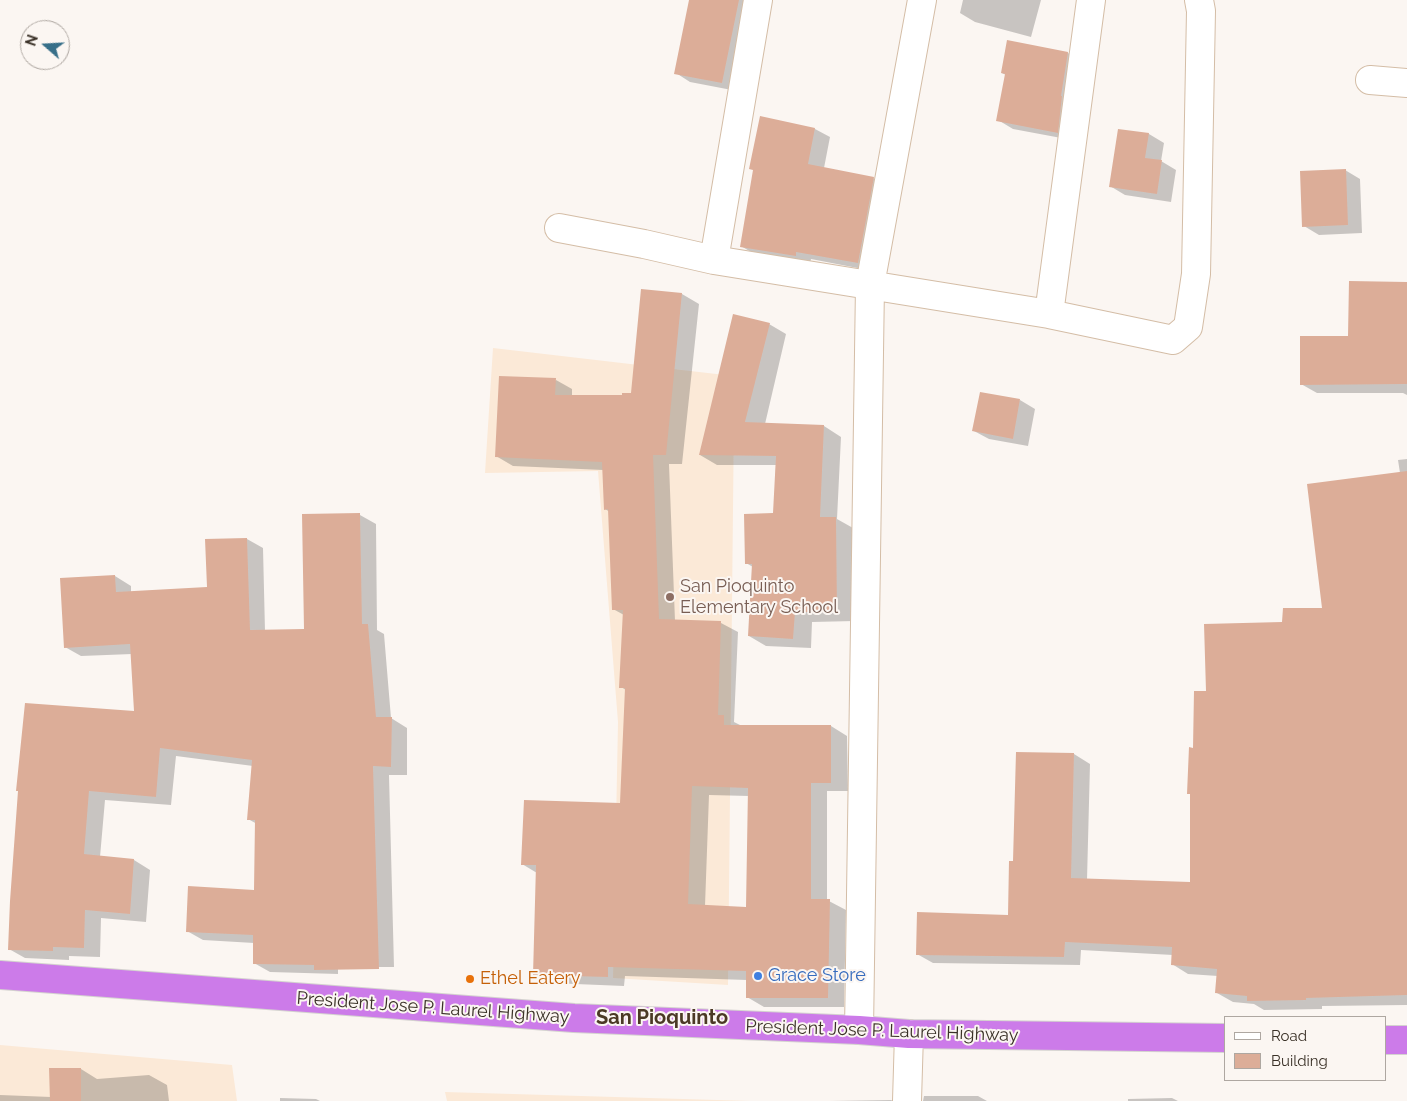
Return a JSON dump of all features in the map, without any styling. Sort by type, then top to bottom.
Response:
[{"type":"highway","name":"President Jose P. Laurel Highway","points":[[0,975],[574,1018],[859,1030],[910,1034],[1224,1038]]},
{"type":"highway","points":[[1387,1040],[1407,1040]]},
{"type":"street","points":[[714,260],[758,0]]},
{"type":"street","points":[[859,1030],[870,284],[922,0]]},
{"type":"street","points":[[1049,314],[1091,0]]},
{"type":"street","points":[[559,228],[644,244],[714,260],[1049,314],[1173,340],[1188,327],[1196,274],[1201,11],[1199,0]]},
{"type":"street","points":[[1370,80],[1407,83]]},
{"type":"street","points":[[907,1101],[910,1034]]},
{"type":"shaded area","name":"San Pioquinto Elementary School","points":[[493,348],[742,377],[734,414],[728,985],[613,978],[618,722],[598,471],[485,473]]},
{"type":"shaded area","points":[[0,1045],[232,1065],[237,1101],[0,1101]]},
{"type":"shaded area","points":[[445,1092],[751,1101],[447,1101]]},
{"type":"building","points":[[689,0],[739,0],[722,83],[674,74]]},
{"type":"building","points":[[1007,40],[1068,52],[1061,96],[1058,133],[996,121],[1005,74],[1001,73]]},
{"type":"building","points":[[760,116],[815,128],[808,164],[874,177],[858,263],[796,252],[796,256],[740,247],[753,170],[749,169]]},
{"type":"building","points":[[1118,129],[1149,133],[1145,158],[1162,160],[1157,194],[1109,187]]},
{"type":"building","points":[[1346,169],[1348,225],[1302,227],[1300,171]]},
{"type":"building","points":[[1349,281],[1407,282],[1407,384],[1300,385],[1300,336],[1348,336]]},
{"type":"building","points":[[641,289],[682,293],[666,455],[653,455],[659,619],[721,621],[718,715],[724,715],[724,725],[831,725],[831,783],[811,783],[811,899],[830,899],[828,998],[746,998],[746,971],[608,967],[608,977],[533,975],[536,865],[521,865],[524,800],[620,803],[625,688],[619,688],[623,610],[612,610],[608,509],[604,510],[602,462],[495,457],[499,376],[556,378],[555,395],[622,395],[622,393],[631,393]],"holes":[[[692,786],[748,788],[746,907],[688,904]]]},
{"type":"building","points":[[733,314],[770,323],[745,422],[824,425],[820,517],[836,517],[837,612],[795,612],[793,639],[748,636],[752,564],[745,564],[744,514],[773,513],[776,456],[699,455]]},
{"type":"building","points":[[980,392],[1020,399],[1013,439],[972,431]]},
{"type":"building","points":[[1407,471],[1407,995],[1247,1001],[1247,996],[1215,993],[1217,969],[1171,965],[1172,947],[1065,942],[1064,957],[916,955],[917,912],[1008,915],[1009,861],[1013,861],[1016,752],[1074,753],[1071,878],[1190,882],[1190,794],[1187,794],[1189,747],[1193,748],[1194,691],[1206,691],[1204,624],[1282,622],[1283,608],[1322,608],[1307,484]]},
{"type":"building","points":[[360,513],[362,624],[368,624],[376,717],[392,717],[391,767],[373,766],[379,969],[314,970],[314,965],[253,964],[253,935],[186,932],[188,886],[254,890],[255,820],[247,820],[252,760],[160,748],[156,797],[89,791],[84,854],[134,859],[130,914],[85,910],[84,948],[53,947],[53,951],[8,950],[18,791],[16,791],[25,703],[134,711],[130,644],[64,648],[60,578],[115,575],[116,592],[207,587],[205,539],[247,538],[250,630],[304,629],[302,514]]},
{"type":"building","points":[[49,1068],[81,1068],[81,1101],[50,1101]]},
{"type":"place","name":"San Pioquinto Elementary School","points":[[670,597]]},
{"type":"place","name":"Grace Store","points":[[758,976]]},
{"type":"place","name":"Ethel Eatery","points":[[470,979]]},
{"type":"district","name":"San Pioquinto","points":[[662,1018]]}]
